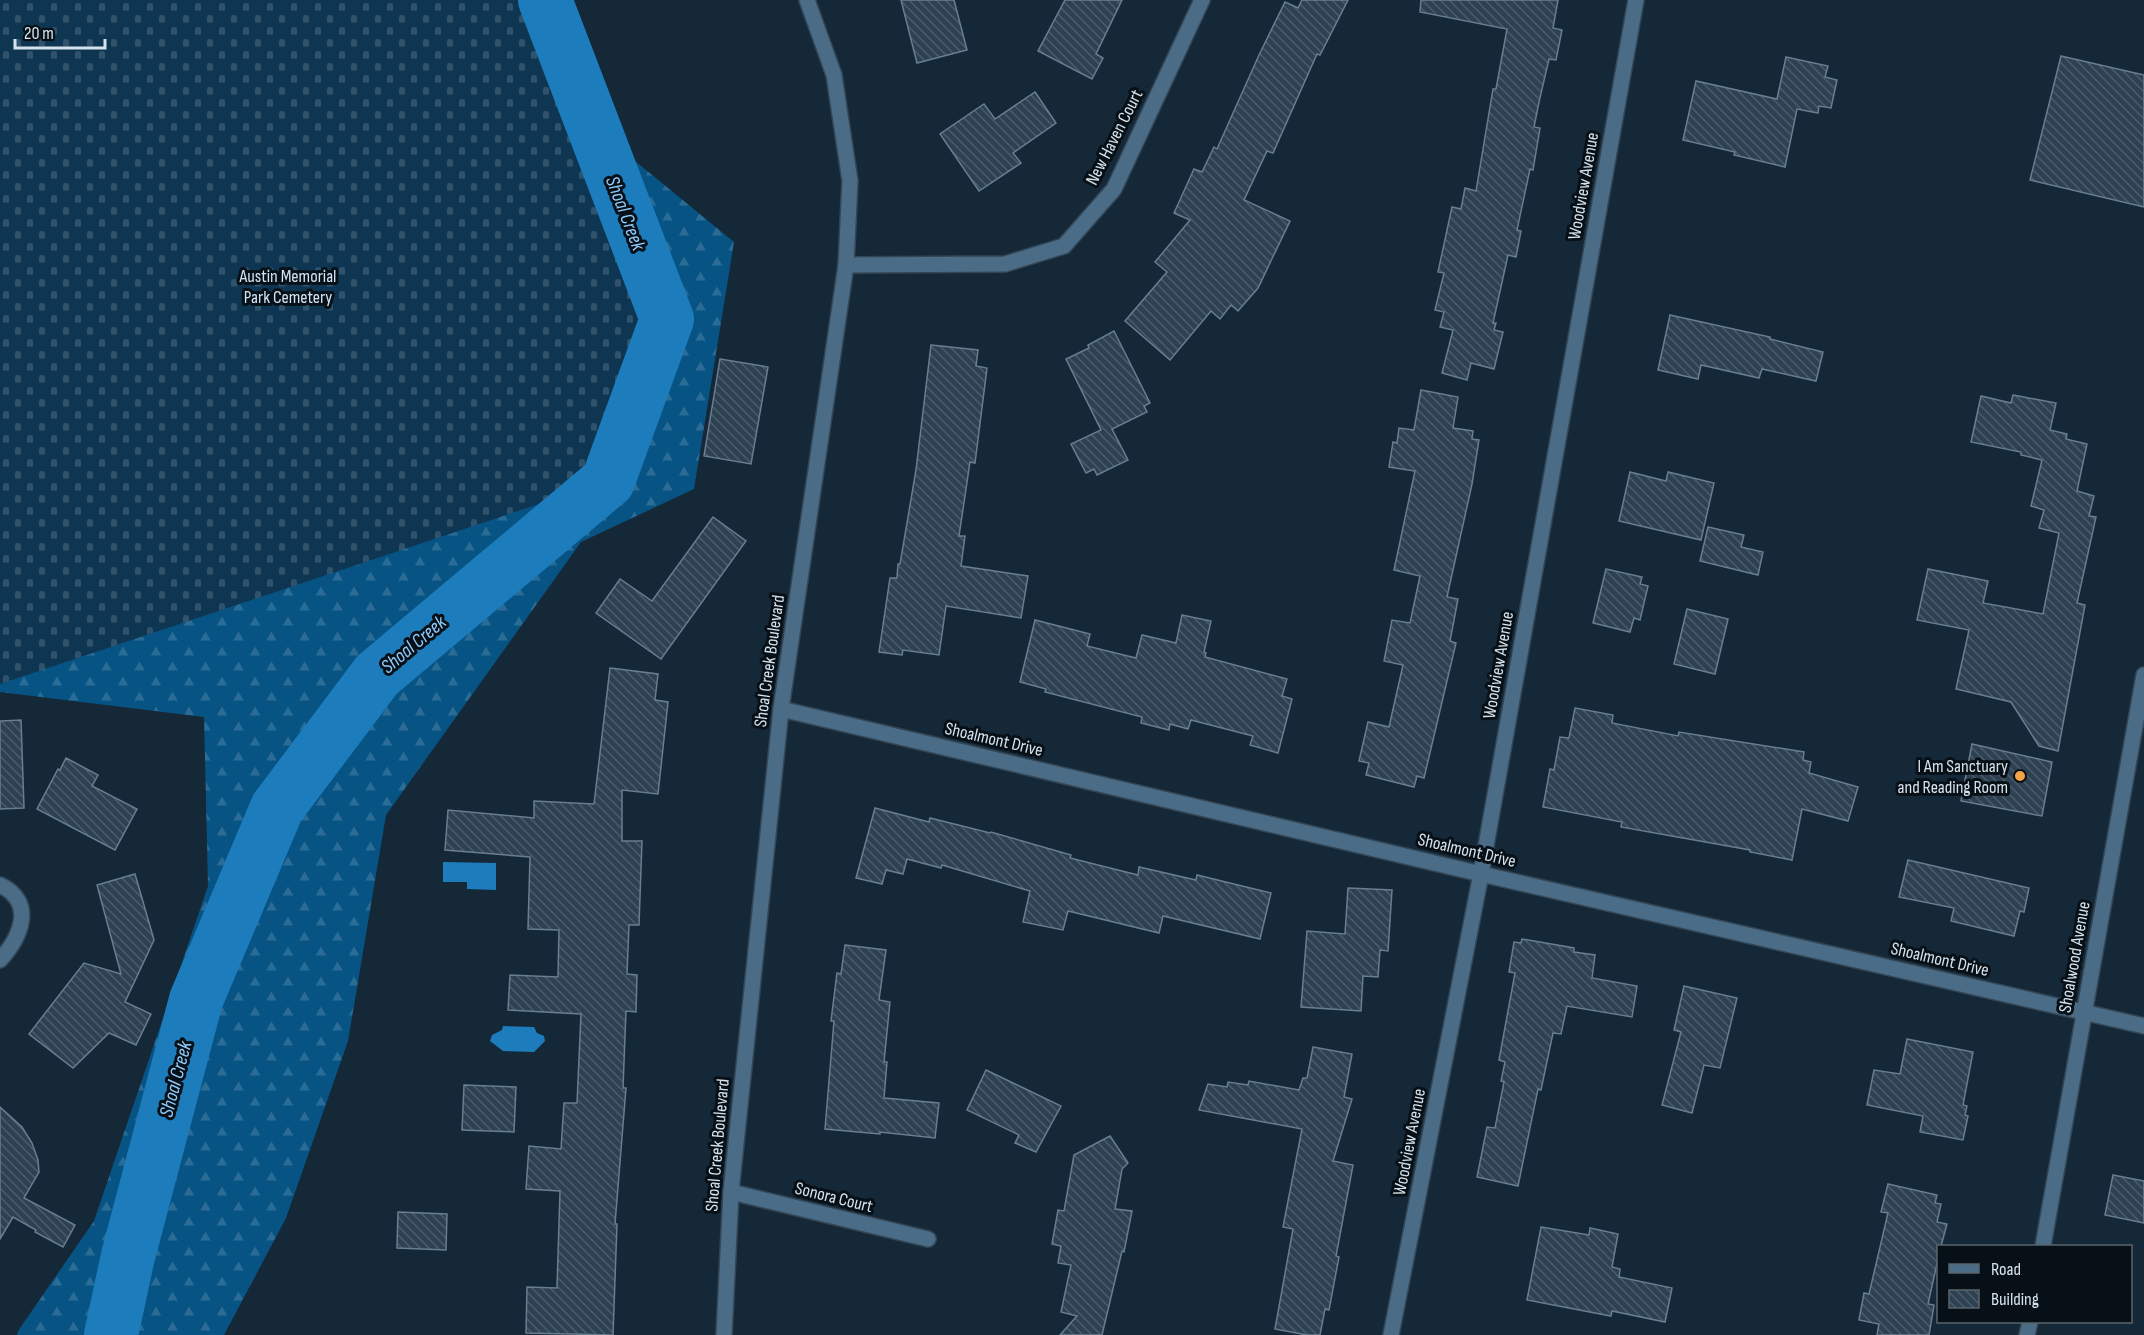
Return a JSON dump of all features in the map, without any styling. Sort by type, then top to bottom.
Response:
[{"type":"street","name":"Shoal Creek Boulevard","points":[[724,1335],[731,1192],[781,709],[846,265],[850,181],[834,75],[807,0]]},
{"type":"street","name":"New Haven Court","points":[[846,265],[1005,264],[1064,246],[1114,189],[1202,0]]},
{"type":"street","name":"Woodview Avenue","points":[[1391,1335],[1481,874],[1636,0]]},
{"type":"street","name":"Shoalwood Avenue","points":[[2043,1245],[2144,675]]},
{"type":"street","name":"Shoalmont Drive","points":[[781,709],[1481,874],[2144,1026]]},
{"type":"street","points":[[0,885],[11,890],[17,898],[22,917],[21,927],[11,948],[0,960]]},
{"type":"street","name":"Sonora Court","points":[[731,1192],[928,1239]]},
{"type":"green space","name":"Austin Memorial Park Cemetery","points":[[0,0],[563,102],[734,242],[694,489],[581,542],[386,815],[348,1041],[286,1218],[224,1335],[17,1335],[94,1221],[208,886],[204,717],[0,692]]},
{"type":"green space","name":"Austin Memorial Park Cemetery","points":[[0,0],[545,0],[667,319],[608,481],[0,684]]},
{"type":"shaded area","points":[[443,862],[496,863],[496,890],[467,889],[467,882],[443,882]]},
{"type":"shaded area","points":[[503,1026],[534,1027],[537,1033],[544,1036],[545,1041],[534,1052],[503,1051],[490,1041],[492,1035],[502,1030]]},
{"type":"building","points":[[901,0],[954,0],[967,50],[917,63]]},
{"type":"building","points":[[1065,0],[1122,0],[1096,54],[1103,58],[1092,79],[1038,51]]},
{"type":"building","points":[[1302,0],[1348,0],[1320,55],[1317,54],[1273,153],[1267,151],[1244,200],[1290,221],[1258,288],[1238,311],[1231,305],[1220,319],[1211,311],[1170,360],[1125,321],[1167,272],[1155,262],[1190,220],[1174,213],[1194,169],[1202,172],[1214,147],[1217,149],[1285,2],[1298,8]]},
{"type":"building","points":[[1421,0],[1558,0],[1553,28],[1562,30],[1556,60],[1549,59],[1539,102],[1534,127],[1540,128],[1533,170],[1530,169],[1517,230],[1521,231],[1516,257],[1508,255],[1493,323],[1496,323],[1494,330],[1503,332],[1494,369],[1471,363],[1467,380],[1442,373],[1453,330],[1440,327],[1444,312],[1435,310],[1444,273],[1438,272],[1452,207],[1461,209],[1465,188],[1476,191],[1493,89],[1496,89],[1507,29],[1420,12]]},
{"type":"building","points":[[2061,56],[2144,75],[2144,207],[2030,180]]},
{"type":"building","points":[[1786,57],[1828,66],[1825,77],[1837,80],[1831,108],[1819,106],[1818,113],[1797,109],[1785,167],[1683,140],[1696,81],[1777,99]]},
{"type":"building","points":[[1035,92],[1056,123],[1013,153],[1021,163],[979,191],[940,134],[984,104],[995,119]]},
{"type":"building","points":[[1670,315],[1770,337],[1770,339],[1823,352],[1816,381],[1762,369],[1759,378],[1701,365],[1698,379],[1658,370]]},
{"type":"building","points":[[1114,331],[1150,403],[1144,406],[1147,412],[1112,429],[1128,460],[1097,475],[1094,469],[1086,473],[1071,444],[1101,430],[1066,359],[1089,348],[1088,345]]},
{"type":"building","points":[[931,345],[978,350],[976,366],[987,368],[975,463],[970,462],[959,536],[965,536],[961,566],[1028,576],[1021,618],[946,606],[939,655],[903,650],[902,655],[879,652],[890,578],[897,578],[916,470]]},
{"type":"building","points":[[720,359],[768,367],[751,464],[704,456]]},
{"type":"building","points":[[1421,390],[1458,397],[1453,428],[1473,431],[1472,439],[1479,440],[1472,484],[1447,597],[1458,599],[1450,641],[1456,643],[1424,778],[1417,776],[1414,787],[1366,775],[1369,763],[1359,761],[1368,722],[1389,727],[1403,665],[1384,661],[1392,620],[1410,623],[1420,576],[1394,570],[1415,471],[1389,467],[1393,442],[1397,443],[1399,428],[1414,430]]},
{"type":"building","points":[[2013,395],[2056,403],[2050,430],[2067,434],[2066,439],[2087,444],[2077,491],[2094,496],[2089,516],[2096,517],[2077,603],[2085,605],[2058,751],[2039,746],[2011,702],[1956,689],[1969,630],[1917,620],[1928,569],[1988,581],[1983,603],[2043,614],[2059,533],[2039,528],[2044,510],[2031,506],[2042,460],[2021,455],[2021,452],[1971,442],[1981,396],[2011,403]]},
{"type":"building","points":[[1630,472],[1666,481],[1668,472],[1714,483],[1701,540],[1619,521]]},
{"type":"building","points":[[713,517],[746,541],[661,659],[596,613],[620,579],[652,601]]},
{"type":"building","points":[[1708,527],[1744,535],[1741,547],[1763,552],[1758,575],[1700,561]]},
{"type":"building","points":[[1606,569],[1642,577],[1640,584],[1648,586],[1640,620],[1634,618],[1630,632],[1593,623]]},
{"type":"building","points":[[1687,609],[1728,619],[1715,674],[1674,664]]},
{"type":"building","points":[[1182,615],[1211,621],[1204,652],[1205,657],[1287,679],[1282,696],[1292,699],[1278,753],[1250,745],[1253,736],[1191,720],[1188,729],[1170,724],[1169,730],[1141,723],[1142,717],[1045,692],[1046,689],[1020,682],[1035,620],[1090,634],[1087,646],[1136,658],[1142,635],[1176,643]]},
{"type":"building","points":[[610,668],[658,674],[655,700],[668,702],[658,794],[622,790],[622,841],[642,841],[639,925],[629,925],[627,974],[637,975],[636,1012],[626,1011],[623,1088],[626,1088],[615,1224],[617,1224],[613,1335],[526,1333],[527,1287],[557,1288],[560,1191],[526,1189],[529,1146],[561,1149],[564,1103],[577,1103],[581,1014],[508,1010],[510,975],[558,977],[559,930],[528,929],[530,857],[445,850],[448,810],[534,818],[534,801],[594,804]]},
{"type":"building","points":[[1575,708],[1613,715],[1612,723],[1678,736],[1679,732],[1804,752],[1803,760],[1811,762],[1809,773],[1858,787],[1848,821],[1802,809],[1792,860],[1750,852],[1750,850],[1621,827],[1622,822],[1543,807],[1550,769],[1554,770],[1560,737],[1569,738]]},
{"type":"building","points":[[21,720],[24,808],[0,809],[0,721]]},
{"type":"building","points":[[1972,744],[2052,762],[2042,816],[1961,801]]},
{"type":"building","points":[[66,758],[98,775],[92,786],[137,809],[115,850],[37,809]]},
{"type":"building","points":[[875,808],[929,822],[930,818],[991,832],[1071,855],[1070,858],[1138,875],[1139,867],[1196,880],[1197,875],[1271,893],[1260,939],[1163,916],[1159,933],[1068,911],[1063,930],[1023,922],[1030,891],[942,865],[941,868],[907,859],[903,874],[886,870],[882,884],[856,878]]},
{"type":"building","points":[[1908,860],[2029,888],[2024,912],[2020,911],[2014,936],[1951,921],[1954,908],[1899,897]]},
{"type":"building","points":[[135,874],[154,940],[125,1002],[151,1014],[136,1045],[109,1033],[73,1068],[29,1034],[84,963],[121,974],[97,885]]},
{"type":"building","points":[[1348,888],[1392,890],[1388,951],[1380,950],[1378,977],[1363,976],[1361,1011],[1301,1007],[1307,931],[1345,934]]},
{"type":"building","points":[[1522,939],[1574,948],[1574,952],[1595,955],[1592,978],[1637,986],[1632,1017],[1567,1006],[1561,1034],[1553,1033],[1541,1090],[1538,1089],[1518,1186],[1477,1177],[1487,1127],[1495,1128],[1504,1082],[1501,1081],[1505,1062],[1499,1060],[1515,973],[1509,972],[1514,942],[1521,943]]},
{"type":"building","points":[[845,945],[886,950],[879,1000],[890,1002],[884,1062],[887,1062],[884,1098],[939,1103],[935,1138],[825,1129],[834,1021],[831,1021],[837,973],[841,974]]},
{"type":"building","points":[[1684,986],[1737,998],[1720,1068],[1704,1065],[1692,1113],[1662,1105],[1681,1032],[1674,1030]]},
{"type":"building","points":[[1907,1039],[1973,1052],[1963,1105],[1967,1106],[1965,1115],[1968,1116],[1963,1140],[1920,1132],[1923,1116],[1867,1105],[1874,1070],[1900,1074]]},
{"type":"building","points":[[1313,1047],[1352,1054],[1344,1097],[1352,1099],[1333,1161],[1353,1165],[1336,1256],[1339,1257],[1329,1310],[1325,1309],[1320,1335],[1275,1329],[1293,1229],[1283,1227],[1302,1129],[1199,1110],[1208,1084],[1227,1087],[1228,1082],[1248,1085],[1249,1081],[1299,1090],[1303,1078],[1307,1078]]},
{"type":"building","points":[[986,1070],[1061,1106],[1036,1152],[1015,1143],[1019,1135],[967,1110]]},
{"type":"building","points":[[464,1085],[516,1087],[514,1132],[462,1130]]},
{"type":"building","points":[[0,1107],[22,1127],[32,1143],[38,1160],[39,1172],[24,1198],[75,1225],[63,1247],[13,1217],[0,1239]]},
{"type":"building","points":[[1110,1136],[1128,1163],[1122,1169],[1115,1209],[1132,1211],[1124,1252],[1122,1251],[1102,1335],[1060,1335],[1077,1316],[1061,1312],[1071,1265],[1058,1263],[1061,1246],[1052,1244],[1058,1210],[1064,1211],[1074,1155]]},
{"type":"building","points":[[2113,1175],[2144,1181],[2144,1223],[2105,1215]]},
{"type":"building","points":[[1888,1184],[1937,1195],[1935,1203],[1941,1204],[1937,1222],[1947,1224],[1941,1245],[1937,1245],[1937,1264],[1928,1304],[1934,1305],[1929,1335],[1877,1335],[1879,1324],[1859,1320],[1864,1293],[1869,1294],[1888,1213],[1881,1212]]},
{"type":"building","points":[[398,1212],[447,1214],[446,1250],[397,1248]]},
{"type":"building","points":[[1541,1227],[1589,1235],[1590,1228],[1618,1234],[1612,1267],[1620,1269],[1619,1277],[1672,1288],[1665,1322],[1612,1311],[1611,1316],[1527,1300]]},
{"type":"waterway","name":"Shoal Creek","points":[[111,1335],[128,1256],[196,1000],[277,808],[377,675],[608,481],[667,319],[545,0]]},
{"type":"place","name":"I Am Sanctuary and Reading Room","points":[[2020,776]]}]
